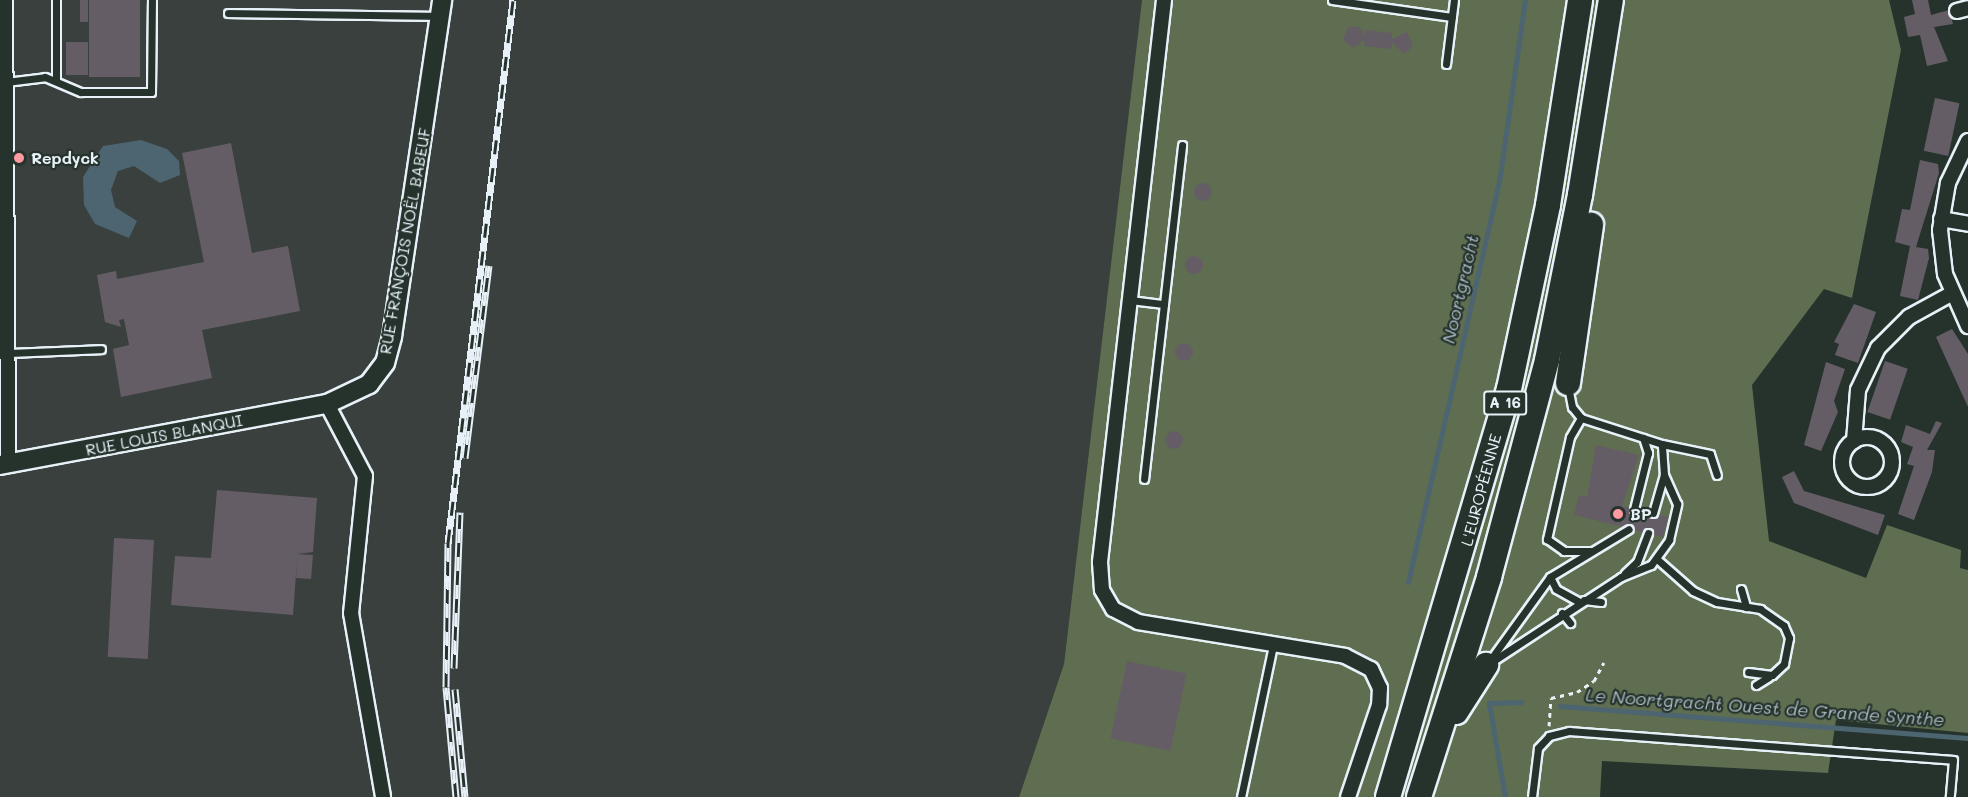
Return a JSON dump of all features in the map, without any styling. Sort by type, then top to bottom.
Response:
[{"type":"highway","name":"L'EUROPÉENNE","points":[[1388,797],[1460,569],[1511,378],[1548,205],[1580,0]]},
{"type":"highway","name":"L'EUROPÉENNE","points":[[1419,797],[1445,721],[1552,338],[1611,0]]},
{"type":"highway","points":[[1568,383],[1599,168],[1605,32]]},
{"type":"highway","points":[[1445,721],[1465,704],[1486,665]]},
{"type":"street","points":[[4,464],[7,354],[6,82],[3,35],[5,0]]},
{"type":"street","points":[[1164,0],[1100,562],[1104,597],[1113,609],[1138,622],[1354,658],[1375,675],[1379,705],[1348,797]]},
{"type":"street","name":"RUE FRANÇOIS NOËL BABEUF","points":[[327,404],[363,390],[387,355],[441,8]]},
{"type":"street","points":[[1968,141],[1948,183],[1941,219],[1940,252],[1951,294],[1968,326]]},
{"type":"street","points":[[1941,219],[1968,224]]},
{"type":"street","points":[[1854,441],[1858,390],[1878,348],[1909,317],[1951,294]]},
{"type":"street","points":[[327,404],[365,476],[351,613],[382,797]]},
{"type":"street","name":"RUE LOUIS BLANQUI","points":[[4,464],[327,404]]},
{"type":"lane","points":[[56,0],[56,81]]},
{"type":"lane","points":[[6,82],[56,81],[81,92],[151,92],[152,0]]},
{"type":"lane","points":[[1332,0],[1452,17]]},
{"type":"lane","points":[[1446,64],[1454,0]]},
{"type":"lane","points":[[228,13],[441,8]]},
{"type":"lane","points":[[1144,479],[1182,145]]},
{"type":"lane","points":[[1130,300],[1164,304]]},
{"type":"lane","points":[[7,354],[101,349]]},
{"type":"lane","points":[[1568,383],[1572,407],[1581,418],[1662,444],[1710,454],[1717,475]]},
{"type":"lane","points":[[1581,418],[1570,437],[1547,539],[1564,550],[1591,551]]},
{"type":"lane","points":[[1634,508],[1648,453],[1643,438]]},
{"type":"lane","points":[[1653,513],[1664,475],[1662,444]]},
{"type":"lane","points":[[1486,665],[1562,613],[1621,577],[1658,560],[1677,504],[1664,475]]},
{"type":"lane","points":[[1486,665],[1550,577],[1629,529]]},
{"type":"lane","points":[[1621,577],[1637,562],[1648,534]]},
{"type":"lane","points":[[1658,560],[1693,591],[1773,615],[1789,638],[1784,664],[1756,685]]},
{"type":"lane","points":[[1550,577],[1556,589],[1582,601],[1601,602]]},
{"type":"lane","points":[[1741,589],[1746,607]]},
{"type":"lane","points":[[1562,613],[1570,623]]},
{"type":"lane","points":[[1241,797],[1273,645]]},
{"type":"lane","points":[[1748,672],[1772,675]]},
{"type":"lane","points":[[1532,797],[1538,748],[1549,736],[1569,731],[1953,760],[1950,797]]},
{"type":"path","points":[[1549,736],[1551,698],[1577,692],[1593,681],[1604,662]]},
{"type":"shaded area","points":[[0,0],[1142,0],[1064,664],[1019,797],[0,797]]},
{"type":"green space","points":[[1142,0],[1889,0],[1901,50],[1852,298],[1824,289],[1752,385],[1769,541],[1866,578],[1887,525],[1961,550],[1960,568],[1968,570],[1968,733],[1836,720],[1828,773],[1602,761],[1600,797],[1019,797],[1064,664]]},
{"type":"water","points":[[141,140],[167,149],[179,161],[180,175],[160,183],[134,166],[118,171],[111,190],[115,207],[137,221],[129,238],[95,224],[84,205],[83,177],[103,146]]},
{"type":"building","points":[[80,0],[88,0],[88,22],[80,22]]},
{"type":"building","points":[[89,0],[140,0],[140,77],[89,77]]},
{"type":"building","points":[[1912,0],[1928,0],[1931,15],[1949,10],[1953,24],[1934,27],[1948,61],[1927,66],[1920,35],[1908,37],[1904,17],[1915,14]]},
{"type":"building","points":[[1348,27],[1360,27],[1365,36],[1366,30],[1392,33],[1392,39],[1407,32],[1413,46],[1404,54],[1392,43],[1391,49],[1364,46],[1365,40],[1353,48],[1343,40]]},
{"type":"building","points":[[66,42],[88,42],[88,75],[66,75]]},
{"type":"building","points":[[1935,98],[1959,103],[1948,156],[1924,151]]},
{"type":"building","points":[[231,143],[252,253],[288,246],[300,311],[202,330],[212,378],[121,397],[113,349],[129,345],[124,319],[119,320],[121,327],[105,322],[97,275],[116,271],[117,279],[204,262],[182,153]]},
{"type":"building","points":[[1920,160],[1938,164],[1939,173],[1916,247],[1928,249],[1929,258],[1918,300],[1900,296],[1910,246],[1895,242],[1902,209],[1910,210]]},
{"type":"building","points":[[1203,183],[1209,186],[1212,192],[1209,198],[1203,201],[1197,198],[1194,192],[1197,186]]},
{"type":"building","points":[[1194,256],[1200,259],[1203,265],[1200,271],[1194,274],[1188,271],[1185,265],[1188,259]]},
{"type":"building","points":[[1854,304],[1876,312],[1858,363],[1835,355],[1839,344],[1834,342]]},
{"type":"building","points":[[1952,329],[1968,354],[1968,407],[1936,337]]},
{"type":"building","points":[[1184,343],[1190,346],[1193,352],[1190,358],[1184,361],[1178,358],[1175,352],[1178,346]]},
{"type":"building","points":[[1885,361],[1908,369],[1890,420],[1867,412]]},
{"type":"building","points":[[1826,362],[1845,369],[1834,401],[1838,412],[1821,451],[1804,445]]},
{"type":"building","points":[[1936,421],[1942,423],[1927,450],[1935,450],[1932,472],[1914,520],[1898,514],[1914,466],[1907,464],[1913,447],[1901,442],[1906,425],[1930,434]]},
{"type":"building","points":[[1174,431],[1180,434],[1183,440],[1180,446],[1174,449],[1168,446],[1165,440],[1168,434]]},
{"type":"building","points":[[1596,445],[1639,455],[1622,506],[1668,517],[1663,537],[1574,515],[1579,495],[1587,497]]},
{"type":"building","points":[[1794,471],[1804,491],[1885,515],[1878,535],[1794,503],[1782,477]]},
{"type":"building","points":[[217,490],[317,498],[313,552],[297,554],[313,555],[311,579],[296,578],[297,560],[293,615],[171,605],[175,556],[211,558]]},
{"type":"building","points":[[114,538],[154,540],[148,659],[108,657]]},
{"type":"building","points":[[1127,661],[1187,674],[1170,751],[1111,738]]},
{"type":"waterway","name":"Noortgracht","points":[[1408,582],[1499,182],[1525,0]]},
{"type":"waterway","points":[[1505,797],[1489,703],[1521,702]]},
{"type":"waterway","name":"Le Noortgracht Ouest de Grande Synthe","points":[[1560,706],[1968,738]]},
{"type":"railway","points":[[456,797],[446,687],[448,543],[513,0]]},
{"type":"railway","points":[[465,458],[489,265]]},
{"type":"railway","points":[[454,668],[460,512]]},
{"type":"railway","points":[[455,689],[465,797]]},
{"type":"place","name":"Repdyck","points":[[19,158]]},
{"type":"place","name":"BP","points":[[1618,514]]}]
